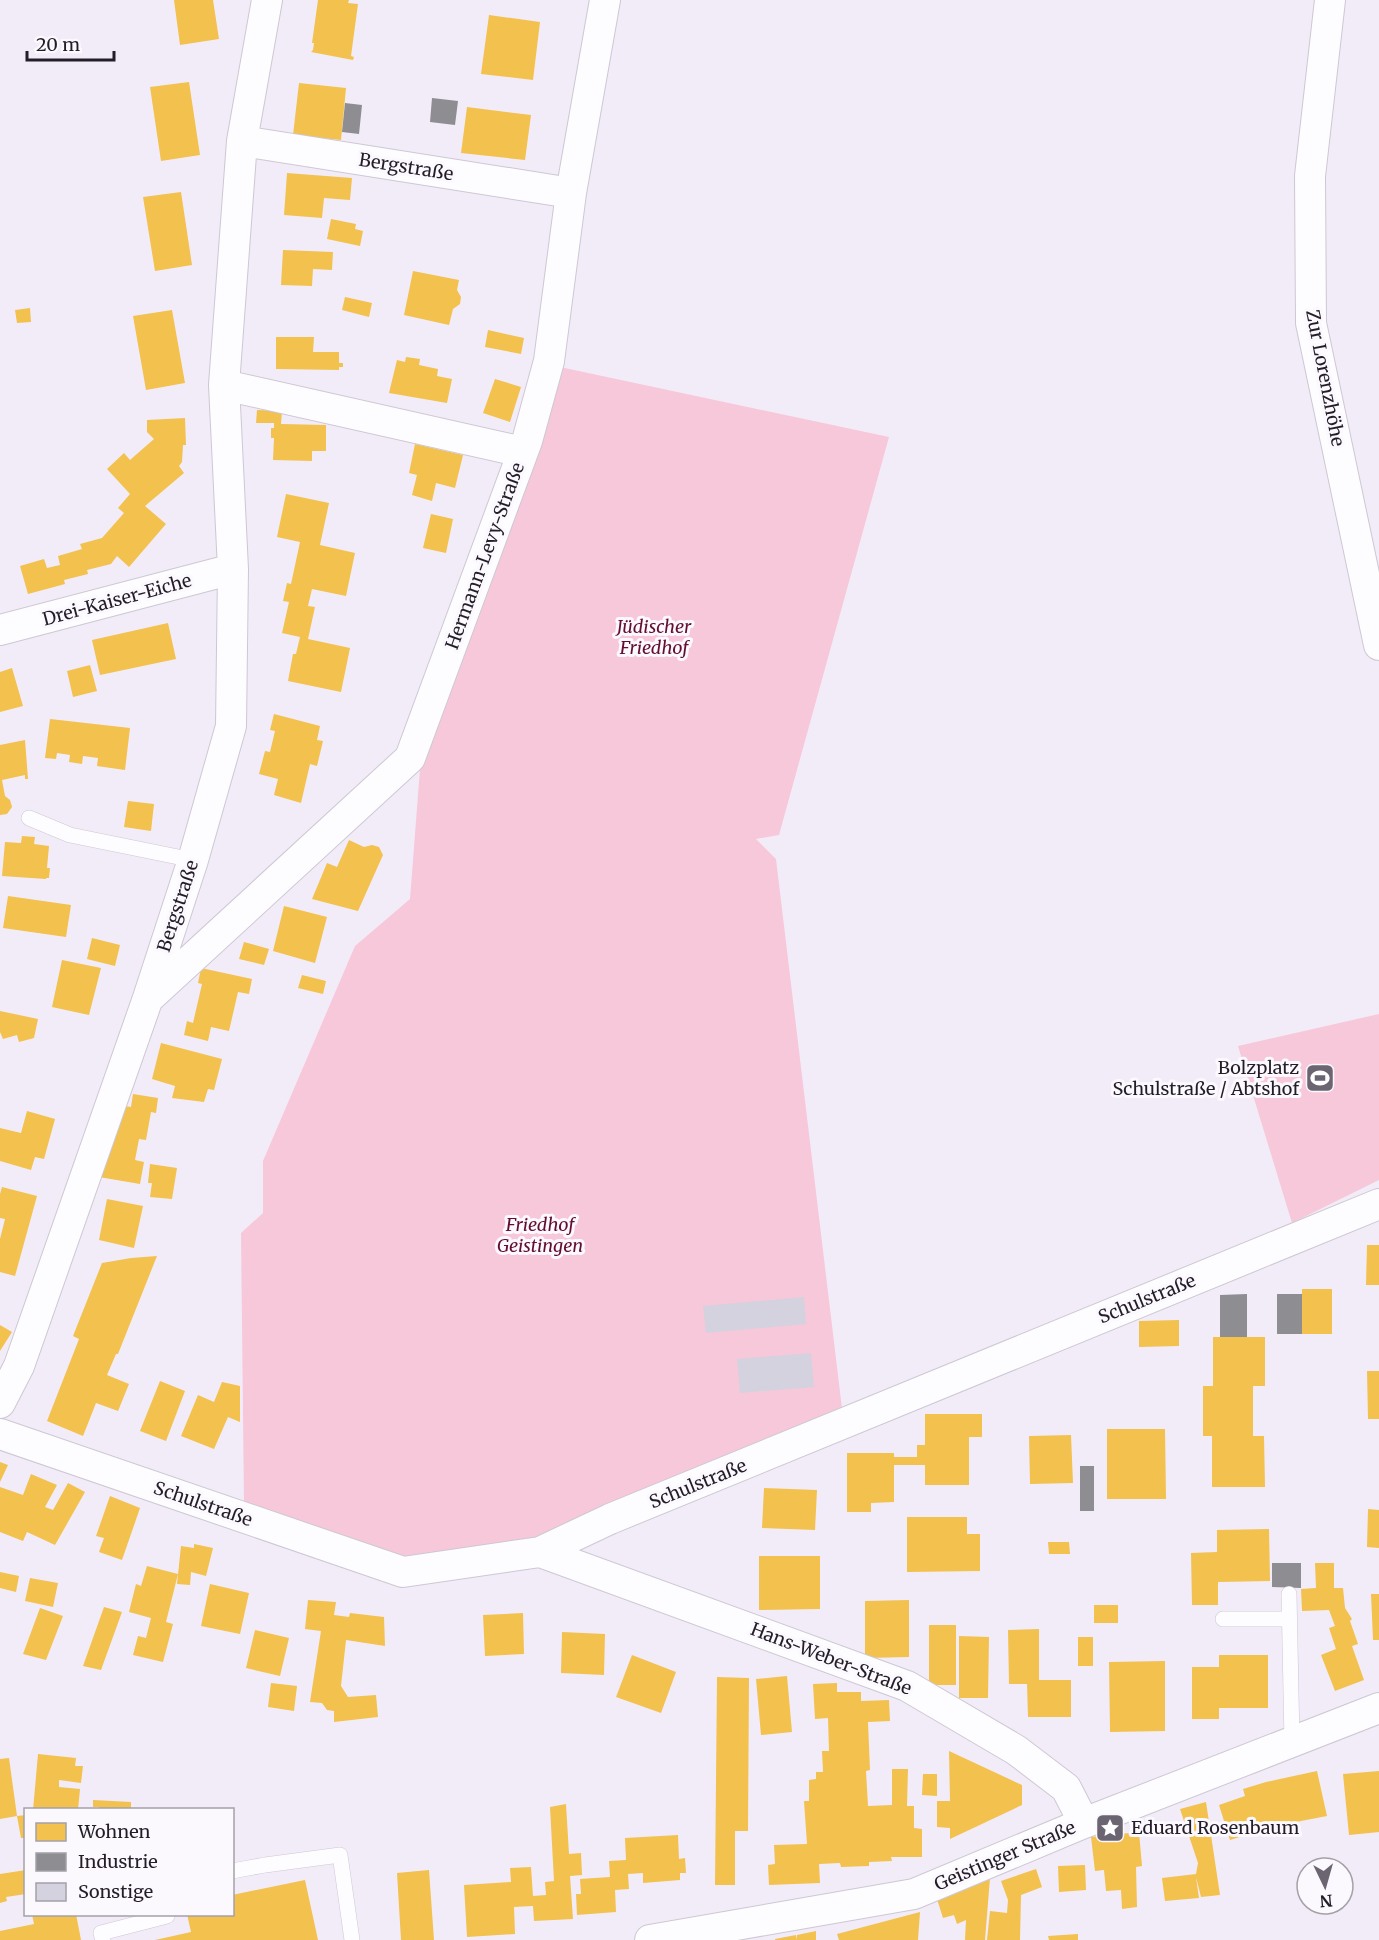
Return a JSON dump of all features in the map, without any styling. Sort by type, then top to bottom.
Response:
[{"type":"street","name":"Bergstraße","points":[[0,1403],[19,1366],[148,998],[193,860],[231,726],[233,569],[224,385],[242,141],[267,0]]},
{"type":"street","name":"Hermann-Levy-Straße","points":[[148,998],[410,758],[523,452],[549,361],[571,194],[605,0]]},
{"type":"street","name":"Zur Lorenzhöhe","points":[[1330,0],[1310,176],[1311,323],[1379,645]]},
{"type":"street","name":"Bergstraße","points":[[242,141],[571,194]]},
{"type":"street","points":[[224,385],[523,452]]},
{"type":"street","name":"Drei-Kaiser-Eiche","points":[[0,630],[233,569]]},
{"type":"street","name":"Schulstraße","points":[[0,1434],[403,1572],[540,1552],[610,1520],[1379,1204]]},
{"type":"street","name":"Hans-Weber-Straße","points":[[540,1552],[907,1686],[1016,1750],[1066,1788],[1084,1823]]},
{"type":"street","name":"Geistinger Straße","points":[[650,1940],[727,1933],[914,1894],[1084,1823],[1379,1708]]},
{"type":"lane","points":[[29,818],[70,835],[193,860]]},
{"type":"lane","points":[[1289,1594],[1292,1742]]},
{"type":"lane","points":[[1223,1620],[1289,1619]]},
{"type":"lane","points":[[234,1871],[340,1855],[351,1940]]},
{"type":"lane","points":[[103,1940],[101,1933],[167,1916]]},
{"type":"green space","name":"Friedhof Geistingen","points":[[560,367],[889,437],[779,835],[756,839],[776,859],[843,1417],[542,1536],[399,1561],[244,1506],[241,1233],[263,1213],[263,1161],[355,946],[410,899],[421,756]]},
{"type":"green space","points":[[1379,1014],[1379,1180],[1292,1223],[1238,1046]]},
{"type":"building: Wohnen","points":[[174,0],[213,0],[219,39],[180,45]]},
{"type":"building: Wohnen","points":[[318,0],[349,0],[348,3],[358,4],[351,56],[354,57],[353,60],[311,52]]},
{"type":"building: Wohnen","points":[[489,15],[540,22],[533,80],[481,74]]},
{"type":"building: Wohnen","points":[[189,82],[200,155],[161,161],[150,87]]},
{"type":"building: Wohnen","points":[[299,83],[346,88],[341,140],[293,135]]},
{"type":"building: Wohnen","points":[[467,107],[531,115],[525,160],[461,153]]},
{"type":"building: Wohnen","points":[[287,173],[352,178],[350,200],[324,198],[322,218],[284,215]]},
{"type":"building: Wohnen","points":[[181,192],[192,265],[155,271],[143,197]]},
{"type":"building: Wohnen","points":[[331,219],[356,224],[355,229],[363,231],[360,246],[327,239]]},
{"type":"building: Wohnen","points":[[283,250],[333,252],[332,270],[313,269],[312,286],[281,285]]},
{"type":"building: Wohnen","points":[[413,271],[459,280],[457,290],[461,297],[460,304],[453,309],[449,325],[404,315]]},
{"type":"building: Wohnen","points":[[345,297],[372,303],[369,317],[342,310]]},
{"type":"building: Wohnen","points":[[30,308],[31,322],[17,323],[15,310]]},
{"type":"building: Wohnen","points":[[172,310],[185,383],[146,390],[133,316]]},
{"type":"building: Wohnen","points":[[488,330],[524,338],[521,354],[485,347]]},
{"type":"building: Wohnen","points":[[276,337],[314,337],[313,352],[339,352],[339,363],[343,363],[343,367],[339,367],[339,370],[276,369]]},
{"type":"building: Wohnen","points":[[406,357],[420,359],[419,365],[438,369],[437,376],[452,379],[447,403],[389,393],[397,360],[405,362]]},
{"type":"building: Wohnen","points":[[495,379],[521,387],[510,422],[483,413]]},
{"type":"building: Wohnen","points":[[257,410],[282,411],[281,424],[326,425],[326,451],[312,451],[312,461],[273,460],[274,438],[271,438],[271,428],[274,428],[274,423],[256,423]]},
{"type":"building: Wohnen","points":[[185,418],[186,445],[183,445],[182,462],[179,466],[184,473],[145,506],[166,524],[129,567],[117,556],[111,564],[87,570],[88,574],[64,580],[65,584],[28,594],[20,566],[44,559],[47,568],[60,565],[58,556],[82,549],[80,544],[102,538],[124,513],[118,508],[130,494],[107,469],[124,453],[130,460],[154,439],[147,432],[147,420]]},
{"type":"building: Wohnen","points":[[415,444],[463,455],[455,488],[436,483],[432,501],[412,495],[417,475],[409,473]]},
{"type":"building: Wohnen","points":[[286,494],[329,503],[320,545],[355,553],[346,596],[312,589],[308,606],[315,607],[308,639],[350,648],[341,692],[288,681],[293,654],[296,654],[300,637],[282,633],[289,602],[283,601],[287,583],[291,584],[300,542],[277,537]]},
{"type":"building: Wohnen","points":[[431,514],[453,519],[446,553],[423,548]]},
{"type":"building: Wohnen","points":[[168,623],[176,659],[100,675],[92,640]]},
{"type":"building: Wohnen","points":[[90,665],[97,691],[73,697],[67,671]]},
{"type":"building: Wohnen","points":[[12,668],[23,706],[0,712],[0,672]]},
{"type":"building: Wohnen","points":[[274,714],[320,726],[317,740],[323,741],[317,766],[310,764],[301,803],[274,795],[278,779],[259,774],[265,751],[270,752],[275,731],[270,730]]},
{"type":"building: Wohnen","points":[[50,719],[130,728],[125,770],[97,766],[98,758],[83,756],[82,764],[69,762],[70,755],[57,753],[56,759],[45,758]]},
{"type":"building: Wohnen","points":[[25,740],[28,779],[25,779],[25,775],[2,780],[5,796],[10,800],[12,807],[7,814],[0,815],[0,745]]},
{"type":"building: Wohnen","points":[[128,801],[154,804],[151,831],[124,827]]},
{"type":"building: Wohnen","points":[[22,836],[35,837],[34,844],[49,846],[47,868],[50,868],[49,878],[2,876],[5,842],[21,843]]},
{"type":"building: Wohnen","points":[[349,840],[364,847],[372,845],[379,847],[383,855],[358,911],[312,899],[327,863],[337,867]]},
{"type":"building: Wohnen","points":[[8,896],[71,905],[66,937],[3,928]]},
{"type":"building: Wohnen","points":[[284,906],[327,917],[315,963],[273,951]]},
{"type":"building: Wohnen","points":[[92,938],[120,945],[115,966],[87,959]]},
{"type":"building: Wohnen","points":[[244,942],[269,949],[264,965],[239,959]]},
{"type":"building: Wohnen","points":[[62,960],[101,968],[89,1015],[52,1007]]},
{"type":"building: Wohnen","points":[[201,968],[252,979],[249,994],[238,992],[229,1031],[211,1027],[208,1041],[184,1035],[187,1021],[193,1023],[202,984],[198,983]]},
{"type":"building: Wohnen","points":[[302,975],[326,981],[323,994],[298,988]]},
{"type":"building: Wohnen","points":[[0,1011],[38,1019],[34,1038],[19,1042],[17,1035],[3,1039],[0,1032]]},
{"type":"building: Wohnen","points":[[161,1043],[222,1059],[214,1090],[208,1089],[204,1102],[172,1098],[175,1086],[152,1079]]},
{"type":"building: Wohnen","points":[[133,1094],[158,1098],[156,1113],[151,1112],[146,1140],[139,1139],[135,1160],[144,1162],[140,1184],[99,1177],[112,1104],[131,1107]]},
{"type":"building: Wohnen","points":[[27,1111],[55,1119],[44,1159],[35,1157],[31,1170],[0,1161],[0,1128],[21,1133]]},
{"type":"building: Wohnen","points":[[150,1164],[177,1168],[172,1199],[150,1197],[152,1183],[148,1183]]},
{"type":"building: Wohnen","points":[[2,1187],[37,1196],[15,1276],[0,1272],[0,1239],[5,1219],[0,1218]]},
{"type":"building: Wohnen","points":[[107,1199],[143,1206],[134,1248],[99,1240]]},
{"type":"building: Wohnen","points":[[1367,1245],[1379,1245],[1379,1285],[1366,1285]]},
{"type":"building: Wohnen","points":[[157,1256],[118,1354],[107,1375],[129,1384],[118,1411],[96,1403],[83,1436],[47,1421],[79,1339],[73,1336],[102,1263]]},
{"type":"building: Wohnen","points":[[1302,1289],[1332,1289],[1332,1334],[1302,1334]]},
{"type":"building: Wohnen","points":[[1179,1320],[1179,1346],[1139,1347],[1139,1321]]},
{"type":"building: Wohnen","points":[[0,1325],[12,1332],[0,1351]]},
{"type":"building: Wohnen","points":[[1213,1337],[1265,1337],[1265,1386],[1253,1386],[1253,1436],[1264,1436],[1265,1487],[1212,1487],[1212,1436],[1203,1436],[1203,1386],[1213,1386]]},
{"type":"building: Wohnen","points":[[1367,1371],[1379,1371],[1379,1419],[1368,1419]]},
{"type":"building: Wohnen","points":[[160,1381],[185,1391],[166,1441],[140,1431]]},
{"type":"building: Wohnen","points":[[222,1382],[240,1386],[240,1422],[228,1417],[214,1449],[181,1436],[198,1395],[214,1402]]},
{"type":"building: Wohnen","points":[[925,1414],[982,1414],[982,1437],[969,1437],[969,1485],[925,1485],[925,1465],[894,1465],[894,1502],[871,1503],[871,1512],[847,1512],[847,1453],[894,1453],[894,1457],[917,1457],[917,1445],[925,1445]]},
{"type":"building: Wohnen","points":[[1107,1429],[1165,1429],[1166,1499],[1107,1499]]},
{"type":"building: Wohnen","points":[[1071,1435],[1073,1483],[1030,1484],[1029,1436]]},
{"type":"building: Wohnen","points":[[0,1462],[8,1465],[0,1482]]},
{"type":"building: Wohnen","points":[[31,1474],[57,1485],[45,1507],[53,1510],[68,1483],[85,1492],[55,1545],[27,1532],[23,1541],[0,1532],[0,1487],[23,1495]]},
{"type":"building: Wohnen","points":[[764,1488],[817,1490],[815,1530],[762,1528]]},
{"type":"building: Wohnen","points":[[110,1496],[140,1508],[122,1560],[99,1552],[104,1538],[96,1536]]},
{"type":"building: Wohnen","points":[[1368,1509],[1379,1510],[1379,1548],[1367,1547]]},
{"type":"building: Wohnen","points":[[907,1517],[967,1517],[967,1534],[980,1534],[980,1571],[907,1572]]},
{"type":"building: Wohnen","points":[[1269,1529],[1270,1581],[1218,1582],[1218,1605],[1192,1605],[1191,1553],[1217,1552],[1217,1530]]},
{"type":"building: Wohnen","points":[[1048,1542],[1069,1542],[1070,1554],[1049,1554]]},
{"type":"building: Wohnen","points":[[194,1544],[213,1548],[206,1576],[191,1572],[190,1585],[177,1584],[181,1546],[194,1548]]},
{"type":"building: Wohnen","points":[[759,1556],[820,1556],[820,1609],[759,1610]]},
{"type":"building: Wohnen","points":[[1315,1563],[1334,1563],[1334,1588],[1343,1588],[1345,1608],[1352,1619],[1350,1621],[1358,1644],[1352,1646],[1364,1680],[1335,1691],[1321,1655],[1336,1649],[1329,1628],[1335,1626],[1329,1610],[1302,1611],[1301,1589],[1316,1588]]},
{"type":"building: Wohnen","points":[[147,1566],[178,1574],[166,1622],[173,1624],[163,1662],[133,1655],[138,1636],[146,1638],[151,1618],[129,1612],[136,1584],[141,1586]]},
{"type":"building: Wohnen","points":[[0,1572],[19,1576],[16,1592],[0,1588]]},
{"type":"building: Wohnen","points":[[30,1578],[58,1583],[53,1607],[25,1601]]},
{"type":"building: Wohnen","points":[[210,1584],[249,1593],[240,1634],[201,1626]]},
{"type":"building: Wohnen","points":[[1371,1594],[1379,1594],[1379,1640],[1373,1640]]},
{"type":"building: Wohnen","points":[[308,1600],[336,1602],[334,1615],[349,1617],[350,1613],[384,1617],[385,1646],[346,1640],[341,1686],[348,1697],[376,1695],[378,1717],[334,1722],[334,1711],[327,1710],[322,1703],[310,1702],[321,1631],[305,1629]]},
{"type":"building: Wohnen","points":[[909,1600],[909,1657],[865,1658],[865,1601]]},
{"type":"building: Wohnen","points":[[1094,1605],[1118,1605],[1118,1623],[1094,1623]]},
{"type":"building: Wohnen","points":[[104,1607],[122,1612],[101,1670],[83,1666]]},
{"type":"building: Wohnen","points":[[40,1608],[63,1616],[46,1660],[23,1654]]},
{"type":"building: Wohnen","points":[[523,1613],[524,1654],[485,1656],[483,1615]]},
{"type":"building: Wohnen","points":[[929,1625],[956,1625],[956,1685],[929,1685]]},
{"type":"building: Wohnen","points":[[1039,1629],[1039,1680],[1071,1680],[1071,1717],[1028,1717],[1027,1684],[1009,1684],[1008,1630]]},
{"type":"building: Wohnen","points":[[255,1630],[289,1638],[280,1676],[246,1668]]},
{"type":"building: Wohnen","points":[[562,1632],[605,1634],[604,1675],[561,1673]]},
{"type":"building: Wohnen","points":[[959,1636],[989,1637],[988,1698],[959,1698]]},
{"type":"building: Wohnen","points":[[1078,1637],[1093,1637],[1093,1666],[1078,1666]]},
{"type":"building: Wohnen","points":[[632,1655],[676,1672],[661,1713],[616,1697]]},
{"type":"building: Wohnen","points":[[1219,1655],[1268,1655],[1268,1708],[1219,1708],[1219,1719],[1192,1719],[1192,1667],[1219,1667]]},
{"type":"building: Wohnen","points":[[1165,1661],[1165,1731],[1110,1732],[1109,1662]]},
{"type":"building: Wohnen","points":[[787,1676],[792,1732],[761,1735],[756,1679]]},
{"type":"building: Wohnen","points":[[717,1677],[749,1678],[748,1831],[735,1831],[735,1885],[715,1885]]},
{"type":"building: Wohnen","points":[[271,1683],[297,1686],[294,1711],[268,1707]]},
{"type":"building: Wohnen","points":[[837,1683],[837,1692],[861,1692],[861,1701],[889,1700],[890,1721],[868,1722],[870,1770],[866,1771],[868,1806],[892,1805],[892,1769],[908,1769],[907,1806],[914,1806],[914,1828],[922,1829],[922,1857],[891,1857],[892,1861],[869,1862],[869,1866],[841,1867],[840,1863],[819,1864],[820,1883],[769,1885],[768,1865],[775,1864],[774,1845],[807,1844],[804,1801],[809,1801],[809,1780],[816,1779],[816,1772],[823,1772],[822,1751],[829,1751],[828,1718],[815,1719],[813,1684]]},
{"type":"building: Wohnen","points":[[949,1751],[1022,1785],[1022,1805],[950,1839],[950,1828],[937,1827],[937,1801],[950,1801]]},
{"type":"building: Wohnen","points":[[38,1754],[76,1758],[75,1766],[83,1766],[81,1783],[59,1780],[59,1787],[80,1789],[78,1808],[33,1808]]},
{"type":"building: Wohnen","points":[[9,1758],[17,1816],[0,1819],[0,1759]]},
{"type":"building: Wohnen","points":[[1317,1771],[1327,1816],[1275,1826],[1230,1840],[1219,1805],[1245,1796],[1243,1789]]},
{"type":"building: Wohnen","points":[[1379,1771],[1379,1832],[1349,1835],[1343,1774]]},
{"type":"building: Wohnen","points":[[923,1774],[937,1774],[937,1796],[922,1795]]},
{"type":"building: Wohnen","points":[[93,1800],[131,1802],[131,1808],[93,1807]]},
{"type":"building: Wohnen","points":[[1206,1802],[1220,1895],[1201,1897],[1196,1877],[1199,1898],[1165,1901],[1162,1878],[1196,1874],[1198,1863],[1180,1809]]},
{"type":"building: Wohnen","points":[[566,1804],[569,1854],[581,1853],[582,1875],[570,1876],[573,1919],[534,1921],[533,1906],[514,1907],[515,1934],[467,1937],[464,1885],[511,1882],[510,1868],[531,1867],[533,1896],[546,1895],[545,1882],[554,1881],[550,1807]]},
{"type":"building: Wohnen","points":[[24,1815],[24,1838],[21,1838],[17,1816]]},
{"type":"building: Wohnen","points":[[1139,1832],[1142,1866],[1136,1867],[1137,1907],[1122,1909],[1121,1890],[1106,1891],[1104,1870],[1095,1871],[1091,1837]]},
{"type":"building: Wohnen","points":[[678,1835],[679,1859],[685,1858],[686,1873],[680,1873],[680,1880],[643,1883],[643,1873],[628,1874],[629,1889],[615,1890],[616,1912],[577,1915],[576,1894],[581,1894],[580,1879],[610,1877],[609,1861],[626,1860],[625,1838]]},
{"type":"building: Wohnen","points":[[1085,1865],[1086,1890],[1059,1892],[1058,1866]]},
{"type":"building: Wohnen","points":[[1036,1869],[1042,1887],[1021,1895],[1020,1940],[987,1940],[990,1911],[1007,1913],[1008,1900],[1001,1881]]},
{"type":"building: Wohnen","points":[[24,1870],[24,1894],[6,1897],[7,1901],[0,1903],[0,1874]]},
{"type":"building: Wohnen","points":[[429,1870],[434,1940],[401,1940],[397,1873]]},
{"type":"building: Wohnen","points":[[990,1878],[985,1940],[965,1940],[966,1920],[957,1924],[954,1915],[943,1918],[936,1896]]},
{"type":"building: Wohnen","points":[[305,1880],[318,1940],[155,1940],[191,1932],[187,1916],[234,1916],[234,1895]]},
{"type":"building: Wohnen","points":[[920,1912],[918,1940],[839,1940],[837,1934]]},
{"type":"building: Wohnen","points":[[32,1916],[76,1916],[81,1940],[0,1940],[0,1931],[34,1924]]},
{"type":"building: Wohnen","points":[[816,1931],[816,1940],[797,1940],[797,1935]]},
{"type":"building: Wohnen","points":[[1078,1934],[1078,1940],[1049,1940],[1048,1936]]},
{"type":"building: Wohnen","points":[[796,1935],[797,1940],[775,1940],[775,1939]]},
{"type":"building: Industrie","points":[[432,98],[458,101],[455,125],[430,122]]},
{"type":"building: Industrie","points":[[345,103],[362,105],[359,134],[342,132]]},
{"type":"building: Industrie","points":[[1247,1294],[1247,1337],[1220,1337],[1220,1295]]},
{"type":"building: Industrie","points":[[1277,1294],[1302,1294],[1302,1334],[1277,1334]]},
{"type":"building: Industrie","points":[[1080,1466],[1094,1466],[1094,1511],[1080,1511]]},
{"type":"building: Industrie","points":[[1272,1563],[1301,1563],[1301,1588],[1272,1587]]},
{"type":"building: Sonstige","points":[[804,1297],[806,1324],[706,1333],[703,1306]]},
{"type":"building: Sonstige","points":[[811,1353],[814,1387],[740,1393],[737,1359]]},
{"type":"place","name":"Bolzplatz Schulstraße / Abtshof","points":[[1320,1078]]},
{"type":"place","name":"Eduard Rosenbaum","points":[[1110,1828]]},
{"type":"park label","name":"Jüdischer Friedhof","points":[[654,637]]}]
